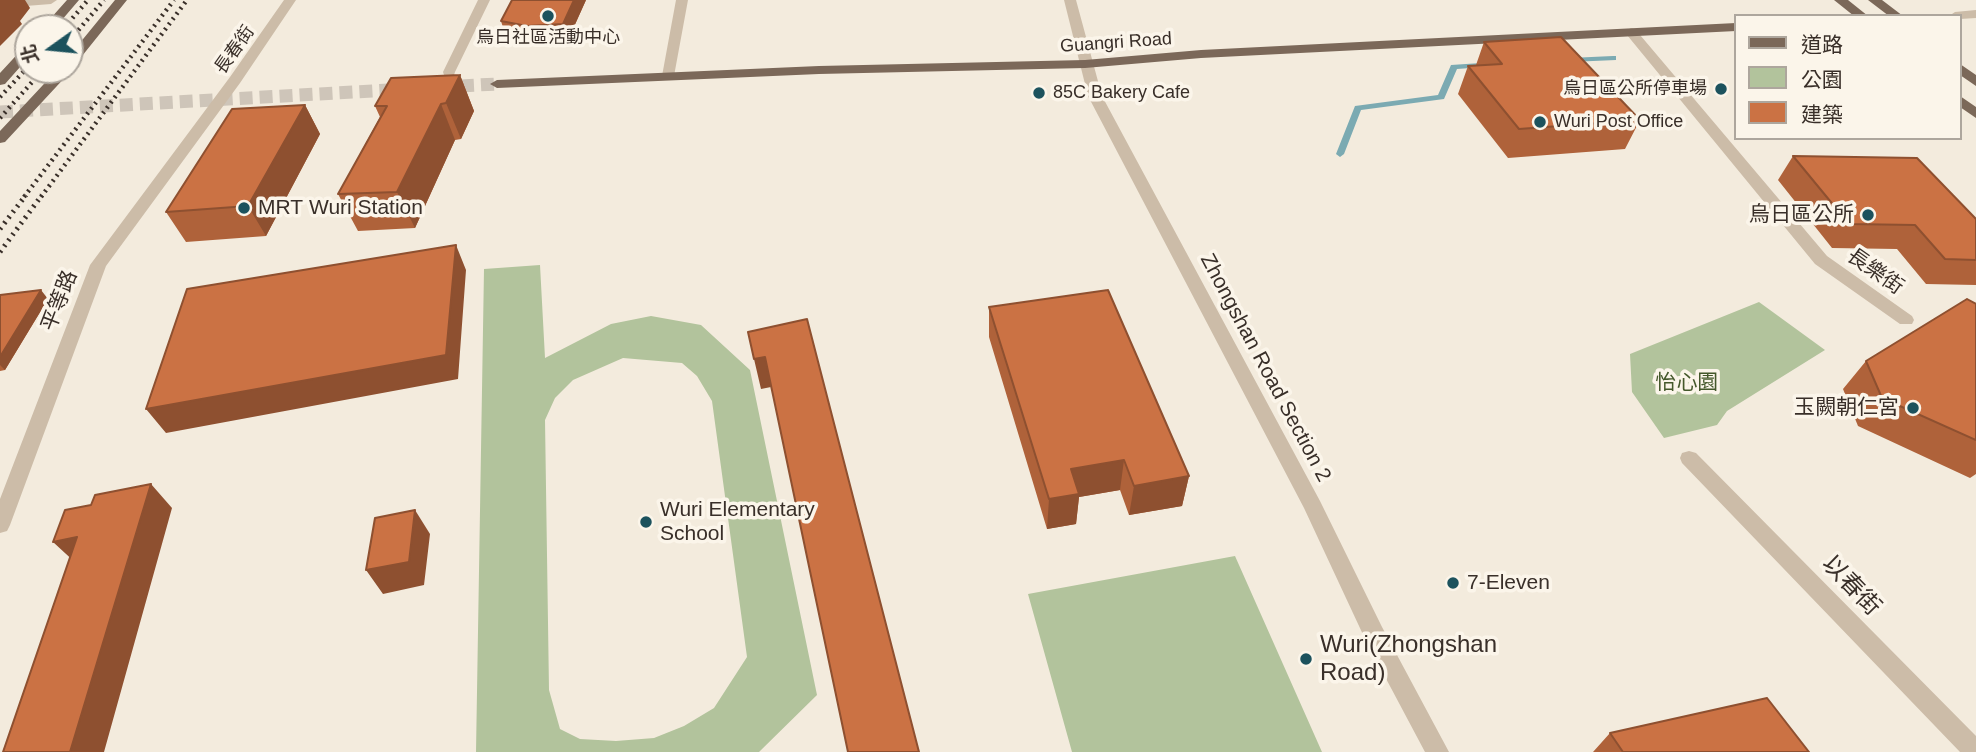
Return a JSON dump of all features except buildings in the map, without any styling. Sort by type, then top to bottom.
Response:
[{"type":"main road","points":[[60,14],[73,0]]},
{"type":"main road","points":[[84,46],[121,0]]},
{"type":"main road","points":[[1840,0],[1859,14]]},
{"type":"main road","points":[[1874,0],[1894,14]]},
{"type":"main road","name":"Guangri Road","points":[[497,84],[668,76],[1084,64],[1202,54],[1734,27]]},
{"type":"main road","points":[[0,80],[14,65]]},
{"type":"main road","points":[[1962,70],[1976,82]]},
{"type":"main road","points":[[0,139],[51,84]]},
{"type":"main road","points":[[1962,102],[1976,114]]},
{"type":"street","points":[[0,4],[51,0]]},
{"type":"street","name":"長春街","points":[[207,119],[290,0]]},
{"type":"street","points":[[449,72],[484,0]]},
{"type":"street","points":[[668,76],[682,0]]},
{"type":"street","name":"Zhongshan Road Section 2","points":[[1070,0],[1084,64],[1095,96],[1313,507],[1374,634],[1437,752]]},
{"type":"street","name":"長樂街","points":[[1631,32],[1821,260],[1906,320]]},
{"type":"street","name":"平等路","points":[[0,524],[98,265],[207,119]]},
{"type":"street","name":"以春街","points":[[1689,458],[1976,752]]},
{"type":"green space","points":[[540,265],[545,358],[611,324],[651,316],[701,325],[750,370],[817,695],[759,752],[476,752],[484,269]],"holes":[[[623,358],[682,363],[697,376],[712,401],[747,657],[714,708],[684,726],[654,738],[616,741],[580,739],[560,729],[549,690],[545,420],[555,398],[573,380]]]},
{"type":"green space","name":"怡心園","points":[[1759,302],[1825,350],[1727,411],[1717,425],[1664,438],[1632,392],[1630,354]]},
{"type":"green space","points":[[1235,556],[1322,752],[1072,752],[1028,594]]},
{"type":"waterway","points":[[1570,60],[1613,58]]},
{"type":"waterway","points":[[1340,154],[1358,108],[1441,97],[1454,67],[1481,65]]},
{"type":"tunnel","points":[[441,87],[497,84]]},
{"type":"tunnel","points":[[0,112],[406,89]]},
{"type":"railway","points":[[76,14],[88,0]]},
{"type":"railway","points":[[84,24],[104,0]]},
{"type":"railway","points":[[24,197],[174,0]]},
{"type":"railway","points":[[41,197],[187,0]]},
{"type":"railway","points":[[0,97],[14,82]]},
{"type":"railway","points":[[0,118],[30,84]]},
{"type":"railway","points":[[0,229],[26,195]]},
{"type":"railway","points":[[0,252],[42,195]]},
{"type":"place","name":"烏日社區活動中心","points":[[548,16]]},
{"type":"place","name":"烏日區公所停車場","points":[[1721,89]]},
{"type":"place","name":"85C Bakery Cafe","points":[[1039,93]]},
{"type":"place","name":"Wuri Post Office","points":[[1540,122]]},
{"type":"place","name":"MRT Wuri Station","points":[[244,208]]},
{"type":"place","name":"烏日區公所","points":[[1868,215]]},
{"type":"place","name":"玉闕朝仁宮","points":[[1913,408]]},
{"type":"place","name":"Wuri Elementary School","points":[[646,522]]},
{"type":"place","name":"7-Eleven","points":[[1453,583]]},
{"type":"place","name":"Wuri(Zhongshan Road)","points":[[1306,659]]}]
